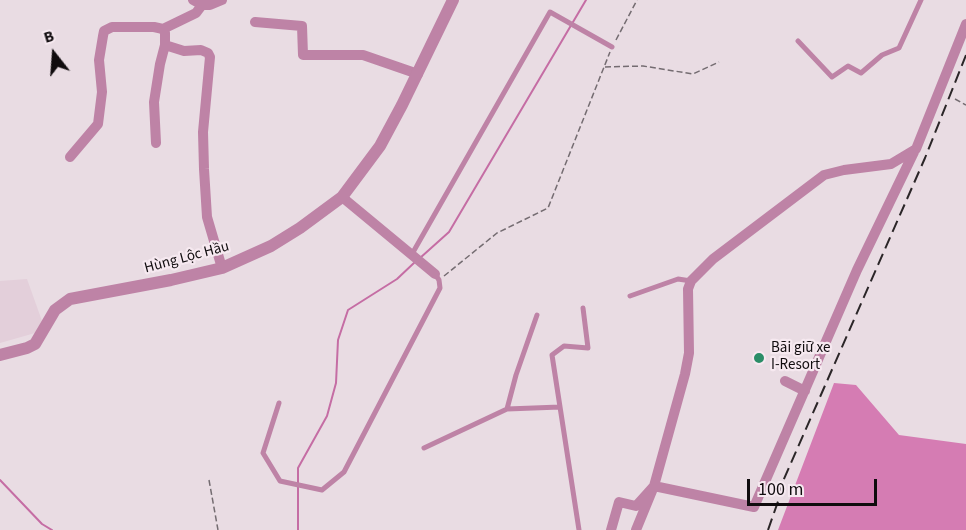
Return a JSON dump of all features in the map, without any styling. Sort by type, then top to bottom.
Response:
[{"type":"street","points":[[70,156],[94,130],[99,118],[102,79],[99,60],[104,31],[112,27],[163,29],[196,13],[197,3],[210,5],[222,0]]},
{"type":"street","name":"Hùng Lộc Hầu","points":[[0,355],[35,344],[55,310],[70,299],[222,268],[271,246],[342,197],[380,146],[453,0]]},
{"type":"street","points":[[255,22],[302,26],[303,55],[363,55],[418,74]]},
{"type":"street","points":[[654,486],[754,507],[875,234],[916,150],[966,24]]},
{"type":"street","points":[[156,143],[154,102],[165,45],[163,29]]},
{"type":"street","points":[[165,45],[184,51],[201,50],[208,53],[210,57],[203,132],[204,169],[207,217],[222,268]]},
{"type":"street","points":[[636,530],[654,486],[689,353],[688,289],[691,281],[713,259],[824,175],[891,164],[916,150]]},
{"type":"street","points":[[342,197],[437,277]]},
{"type":"street","points":[[785,381],[805,390]]},
{"type":"street","points":[[611,530],[619,502],[636,506],[654,486]]},
{"type":"lane","points":[[798,41],[832,77],[848,66],[861,74],[882,55],[899,48],[921,0]]},
{"type":"lane","points":[[411,256],[550,12],[612,47]]},
{"type":"lane","points":[[279,403],[263,453],[280,481],[322,490],[344,472],[440,288],[437,277]]},
{"type":"lane","points":[[630,296],[678,279],[691,281]]},
{"type":"lane","points":[[579,530],[552,355],[564,346],[588,348],[583,308]]},
{"type":"lane","points":[[507,409],[537,315]]},
{"type":"lane","points":[[424,448],[507,409],[560,407]]},
{"type":"path","points":[[437,277],[497,233],[548,208],[612,47],[637,0]]},
{"type":"path","points":[[604,67],[643,66],[693,74],[719,62]]},
{"type":"path","points":[[955,99],[966,105]]},
{"type":"path","points":[[209,480],[218,530]]},
{"type":"shaded area","points":[[27,279],[42,321],[35,333],[0,343],[0,281]]},
{"type":"shaded area","points":[[834,383],[856,385],[899,435],[966,444],[966,530],[778,530]]},
{"type":"waterway","points":[[420,258],[449,232],[586,0]]},
{"type":"waterway","points":[[298,530],[298,468],[327,416],[336,383],[338,340],[348,310],[397,279],[415,262]]},
{"type":"waterway","points":[[0,480],[42,524],[52,530]]},
{"type":"railway","points":[[768,530],[781,493],[780,488],[925,158],[966,55]]},
{"type":"place","name":"Bãi giữ xe I-Resort","points":[[759,358]]}]
